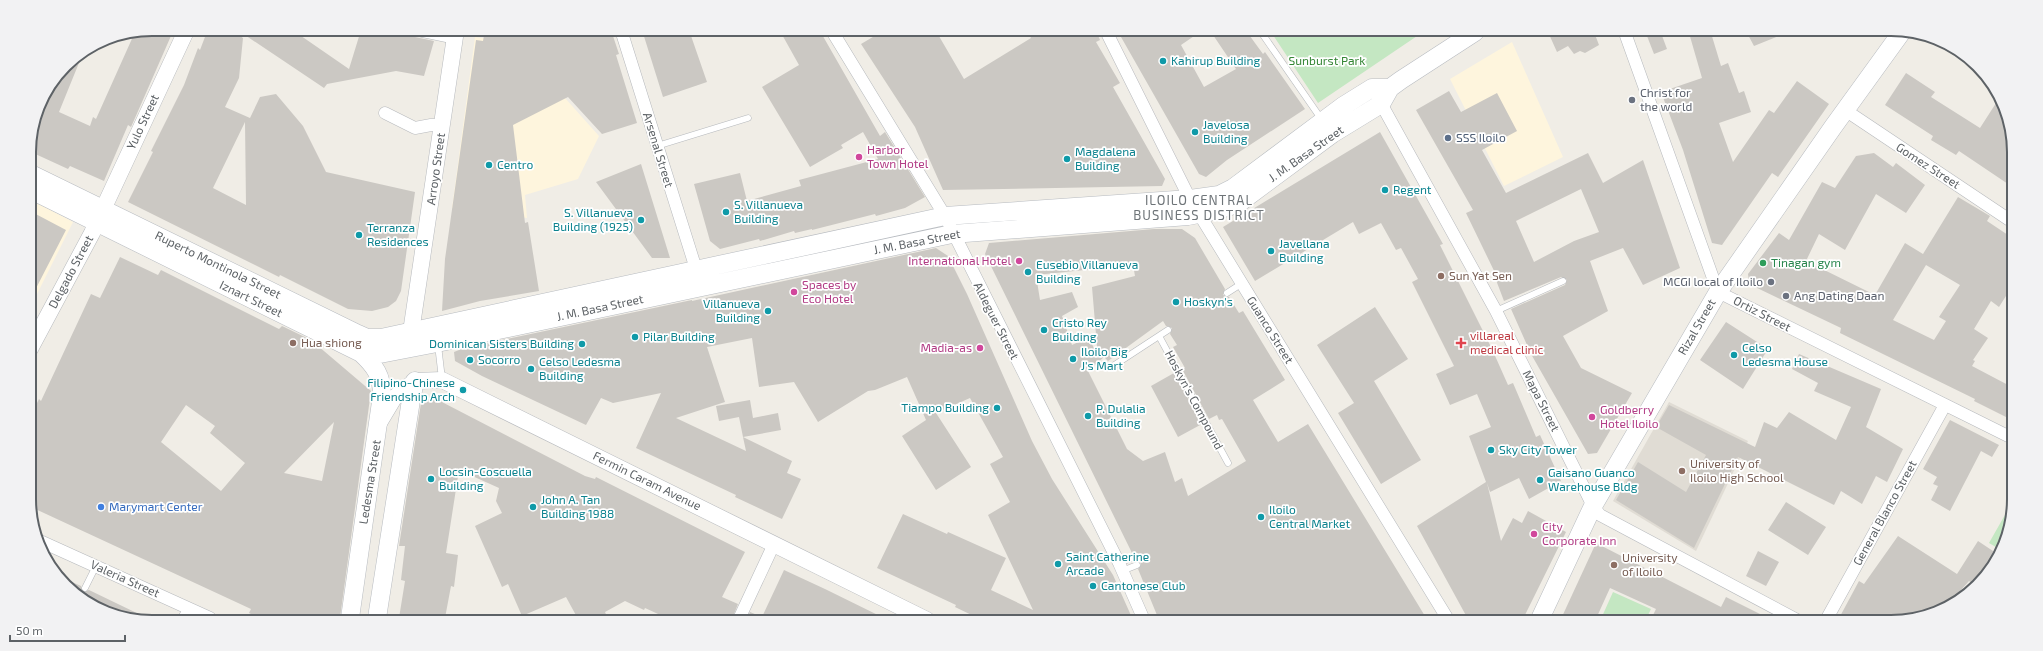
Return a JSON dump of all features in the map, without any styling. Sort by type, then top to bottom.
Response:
[{"type":"main road","name":"Rizal Street","points":[[1542,615],[1593,506],[1718,292],[1845,110],[1898,36]]},
{"type":"main road","name":"J. M. Basa Street","points":[[411,340],[696,270],[945,216],[1194,207],[1226,209],[1239,202],[1332,134],[1381,104],[1390,88],[1456,37]]},
{"type":"main road","name":"J. M. Basa Street","points":[[411,340],[437,343],[952,234],[1194,207],[1233,188],[1323,121],[1372,88]]},
{"type":"main road","points":[[1372,88],[1390,88]]},
{"type":"main road","name":"Ruperto Montinola Street","points":[[36,178],[100,215]]},
{"type":"main road","name":"Ruperto Montinola Street","points":[[36,191],[100,215],[367,338],[411,340]]},
{"type":"main road","name":"Iznart Street","points":[[100,215],[361,353],[380,354],[411,340]]},
{"type":"main road","name":"Ledesma Street","points":[[350,615],[382,395],[381,378],[376,368],[361,353]]},
{"type":"main road","points":[[377,615],[410,400],[415,381]]},
{"type":"street","name":"Yulo Street","points":[[100,215],[183,36]]},
{"type":"street","name":"Arroyo Street","points":[[411,340],[455,36]]},
{"type":"street","name":"Arsenal Street","points":[[622,36],[696,270]]},
{"type":"street","name":"Aldeguer Street","points":[[835,36],[945,216],[952,234],[1120,567],[1142,615]]},
{"type":"street","name":"Guanco Street","points":[[1108,36],[1194,207],[1445,615]]},
{"type":"street","name":"Ortiz Street","points":[[1626,36],[1718,292],[2007,436]]},
{"type":"street","name":"Mapa Street","points":[[1372,88],[1496,311],[1593,506],[1600,515],[1787,615]]},
{"type":"street","name":"Gomez Street","points":[[1845,110],[2007,218]]},
{"type":"street","points":[[385,113],[415,128],[430,125],[442,125]]},
{"type":"street","name":"Delgado Street","points":[[36,338],[100,215]]},
{"type":"street","name":"Fermin Caram Avenue","points":[[415,381],[442,380],[917,615]]},
{"type":"street","points":[[379,423],[394,398],[415,381]]},
{"type":"street","name":"General Blanco Street","points":[[1829,615],[1945,405]]},
{"type":"street","name":"Valeria Street","points":[[45,543],[96,566],[184,613],[194,615]]},
{"type":"street","points":[[742,615],[774,544]]},
{"type":"lane","points":[[1264,36],[1323,121]]},
{"type":"lane","points":[[657,146],[748,118]]},
{"type":"lane","points":[[1496,311],[1563,281]]},
{"type":"lane","points":[[1226,293],[1241,284]]},
{"type":"lane","name":"Hoskyn's Compound","points":[[1113,366],[1168,330]]},
{"type":"lane","name":"Hoskyn's Compound","points":[[1159,336],[1228,463]]},
{"type":"lane","points":[[437,343],[442,380]]},
{"type":"lane","points":[[1120,567],[1134,557]]},
{"type":"lane","points":[[1120,567],[1137,565]]},
{"type":"lane","points":[[85,588],[96,566]]},
{"type":"shaded area","name":"Centro","points":[[475,37],[547,48],[565,98],[599,136],[578,179],[525,195],[527,218],[452,208]]},
{"type":"shaded area","points":[[1512,42],[1563,157],[1504,186],[1450,79]]},
{"type":"shaded area","points":[[36,202],[73,222],[36,296]]},
{"type":"shaded area","name":"University of Iloilo High School","points":[[1669,402],[1748,441],[1696,551],[1613,501]]},
{"type":"green space","name":"Sunburst Park","points":[[1274,36],[1417,36],[1318,103]]},
{"type":"green space","points":[[2006,513],[2003,529],[1996,547],[1989,543]]},
{"type":"green space","points":[[1613,592],[1651,609],[1648,615],[1603,615]]},
{"type":"building","points":[[171,36],[131,127],[128,125],[104,181],[70,166],[68,169],[36,154],[38,129],[45,107],[60,81],[80,61],[59,112],[90,126],[93,117],[96,119],[133,38]]},
{"type":"building","points":[[205,36],[240,36],[243,38],[239,78],[225,107],[250,118],[260,97],[276,94],[303,126],[326,172],[415,192],[401,291],[396,301],[388,307],[372,311],[348,309],[280,275],[279,277],[128,202],[153,152],[151,151],[184,85],[198,48],[200,50]],"holes":[[[245,122],[246,205],[213,188]]]},
{"type":"building","points":[[246,36],[301,36],[349,69],[359,36],[414,36],[434,41],[424,76],[396,71],[327,84],[324,88]]},
{"type":"building","points":[[484,36],[613,36],[619,54],[616,55],[637,123],[602,134],[568,97],[513,125],[525,223],[528,222],[539,291],[480,301],[442,311],[445,259],[476,40],[483,41]]},
{"type":"building","points":[[644,36],[691,36],[707,82],[663,97]]},
{"type":"building","points":[[783,36],[823,36],[880,136],[885,132],[925,197],[905,208],[876,216],[875,214],[812,230],[795,233],[794,231],[760,241],[759,239],[720,249],[710,241],[694,184],[740,173],[747,201],[801,186],[799,180],[878,159],[863,132],[841,145],[843,148],[810,167],[762,87],[799,65]]},
{"type":"building","points":[[875,36],[939,36],[964,79],[1031,38],[1030,36],[1098,36],[1100,40],[1096,42],[1120,83],[1113,87],[1165,179],[1162,186],[943,190],[915,127],[861,44]]},
{"type":"building","points":[[1194,36],[1181,45],[1204,87],[1236,69],[1214,36],[1250,36],[1263,54],[1265,52],[1305,109],[1227,160],[1206,177],[1199,174],[1121,37]]},
{"type":"building","points":[[1550,36],[1596,36],[1599,45],[1585,53],[1580,51],[1574,54],[1568,46],[1557,52]]},
{"type":"building","points":[[1647,36],[1662,36],[1667,49],[1654,54]]},
{"type":"building","points":[[1690,36],[1712,36],[1721,66],[1728,63],[1739,93],[1744,91],[1751,112],[1719,123],[1733,162],[1769,110],[1774,113],[1797,81],[1829,104],[1778,177],[1772,173],[1722,245],[1712,243],[1683,150],[1661,92],[1702,78]]},
{"type":"building","points":[[1749,36],[1779,36],[1754,46]]},
{"type":"building","points":[[1906,73],[1935,92],[1931,97],[1980,128],[1996,103],[2005,129],[2007,144],[2007,183],[1959,151],[1956,155],[1931,140],[1933,136],[1885,105]]},
{"type":"building","points":[[1449,91],[1461,112],[1497,93],[1517,131],[1482,150],[1506,193],[1588,153],[1603,183],[1643,160],[1680,268],[1643,285],[1623,248],[1590,261],[1608,311],[1563,336],[1581,368],[1632,393],[1597,453],[1588,454],[1531,354],[1511,309],[1565,285],[1567,280],[1561,277],[1504,301],[1496,280],[1498,279],[1466,213],[1473,210],[1416,110]],"holes":[[[1581,189],[1599,232],[1574,241],[1534,262],[1516,221]]]},
{"type":"building","points":[[1380,132],[1443,244],[1440,245],[1492,349],[1508,385],[1513,383],[1536,437],[1540,435],[1561,481],[1529,499],[1519,478],[1490,492],[1487,483],[1501,541],[1513,518],[1522,523],[1528,511],[1566,532],[1525,615],[1466,615],[1417,526],[1486,482],[1469,436],[1491,427],[1477,394],[1450,405],[1436,374],[1454,366],[1412,282],[1418,279],[1401,248],[1396,250],[1381,223],[1359,234],[1353,222],[1255,281],[1223,227]]},
{"type":"building","points":[[1874,153],[1893,167],[1896,163],[1925,185],[1906,213],[1876,194],[1845,250],[1819,234],[1806,261],[1875,295],[1905,243],[1923,254],[1958,197],[1990,216],[1987,221],[2007,234],[2007,294],[1999,307],[1991,301],[1974,329],[1988,338],[1973,360],[1975,361],[1972,366],[2007,384],[2007,418],[1974,401],[1975,399],[1840,333],[1841,328],[1753,286],[1749,281],[1748,274],[1779,233],[1789,240],[1822,182],[1835,188],[1856,156]],"holes":[[[1926,265],[1960,285],[1939,317],[1946,321],[1934,340],[1893,320]]]},
{"type":"building","name":"S. Villanueva Building (1925)","points":[[641,164],[670,258],[652,258],[596,182]]},
{"type":"building","points":[[36,214],[66,230],[36,288]]},
{"type":"building","points":[[1154,229],[1182,229],[1195,238],[1225,289],[1223,295],[1229,297],[1239,313],[1243,311],[1285,380],[1253,400],[1278,442],[1308,424],[1424,615],[1157,615],[1138,569],[1141,565],[1140,562],[1136,561],[1138,555],[1132,553],[985,254],[989,243]],"holes":[[[1133,265],[1135,276],[1092,287],[1098,358],[1089,337],[1072,345],[1062,316],[1078,307],[1072,292],[1040,300],[1036,275]],[[1163,321],[1166,326],[1172,328],[1170,334],[1177,345],[1173,347],[1185,368],[1182,369],[1209,419],[1217,415],[1219,420],[1222,419],[1246,461],[1188,496],[1182,478],[1175,482],[1165,452],[1143,461],[1127,449],[1088,371],[1104,357],[1108,361]]]},
{"type":"building","points":[[936,248],[948,256],[967,294],[1032,441],[1052,479],[1113,575],[1131,615],[972,615],[955,607],[956,605],[877,568],[903,514],[1006,558],[991,590],[1033,610],[988,515],[1010,502],[990,464],[1003,457],[970,398],[936,413],[971,467],[936,490],[902,436],[926,420],[907,377],[875,390],[868,391],[818,422],[794,382],[759,387],[752,338],[707,347],[725,402],[676,418],[746,451],[743,437],[792,461],[787,473],[801,479],[782,519],[735,497],[736,495],[636,448],[661,393],[613,403],[601,398],[586,425],[482,376],[455,361],[454,352],[464,348],[692,301]]},
{"type":"building","points":[[120,257],[158,275],[161,270],[279,329],[282,326],[311,340],[371,391],[340,615],[253,615],[249,613],[251,609],[36,509],[36,405],[39,399],[41,401],[91,294],[100,298]],"holes":[[[186,405],[215,426],[210,433],[245,463],[221,491],[161,442]],[[334,422],[322,481],[284,473]]]},
{"type":"building","points":[[1375,307],[1408,359],[1374,381],[1421,460],[1381,484],[1338,413],[1354,403],[1317,345]]},
{"type":"building","name":"Celso Ledesma House","points":[[1726,322],[1768,349],[1743,389],[1700,360]]},
{"type":"building","points":[[1799,354],[1881,389],[1866,427],[1903,449],[1887,482],[1876,476],[1862,504],[1841,491],[1834,505],[1738,457],[1694,548],[1616,500],[1638,462],[1686,492],[1706,455],[1656,427],[1669,405],[1755,447],[1764,422],[1777,428],[1789,412],[1836,440],[1851,407],[1814,391],[1818,383],[1792,369]]},
{"type":"building","points":[[1174,373],[1202,424],[1178,437],[1151,386]]},
{"type":"building","points":[[426,399],[440,401],[585,476],[595,479],[596,477],[745,552],[722,597],[738,604],[734,615],[660,615],[645,608],[644,610],[625,601],[605,612],[606,615],[576,615],[566,597],[522,615],[508,584],[502,587],[475,526],[502,513],[496,501],[499,488],[459,470],[446,553],[458,555],[454,587],[451,586],[446,615],[399,615],[405,581],[401,580],[405,546],[399,546],[421,403]]},
{"type":"building","points":[[750,400],[753,418],[778,413],[781,430],[743,437],[739,417],[719,421],[716,406]]},
{"type":"building","points":[[1950,420],[1999,445],[1992,457],[1981,451],[1950,511],[1931,500],[1938,486],[1933,484],[1937,477],[1923,469]]},
{"type":"building","points":[[1786,502],[1826,527],[1808,555],[1768,530]]},
{"type":"building","points":[[1898,536],[1957,574],[1978,541],[1994,552],[1978,576],[1971,583],[1969,581],[1958,594],[1936,606],[1914,613],[1899,615],[1841,615],[1859,581],[1864,584]]},
{"type":"building","name":"University of Iloilo","points":[[1596,543],[1721,607],[1726,597],[1762,615],[1653,615],[1656,609],[1610,588],[1598,615],[1563,615]]},
{"type":"building","points":[[1758,551],[1779,562],[1766,586],[1746,576]]},
{"type":"building","points":[[784,570],[878,615],[763,615]]},
{"type":"building","points":[[70,581],[81,586],[83,592],[89,590],[139,614],[107,606],[81,591]]},
{"type":"building","points":[[750,612],[757,615],[749,615]]},
{"type":"place","name":"Kahirup Building","points":[[1163,61]]},
{"type":"place","name":"Christ for the world","points":[[1632,100]]},
{"type":"place","name":"Javelosa Building","points":[[1195,132]]},
{"type":"place","name":"SSS Iloilo","points":[[1448,138]]},
{"type":"place","name":"Harbor Town Hotel","points":[[859,157]]},
{"type":"place","name":"Magdalena Building","points":[[1067,159]]},
{"type":"place","name":"Centro","points":[[489,165]]},
{"type":"place","name":"Regent","points":[[1385,190]]},
{"type":"place","name":"S. Villanueva Building","points":[[726,212]]},
{"type":"place","name":"S. Villanueva Building (1925)","points":[[641,220]]},
{"type":"place","name":"Terranza Residences","points":[[359,235]]},
{"type":"place","name":"Javellana Building","points":[[1271,251]]},
{"type":"place","name":"International Hotel","points":[[1019,261]]},
{"type":"place","name":"Tinagan gym","points":[[1763,263]]},
{"type":"place","name":"Eusebio Villanueva Building","points":[[1028,272]]},
{"type":"place","name":"Sun Yat Sen","points":[[1441,276]]},
{"type":"place","name":"MCGI local of Iloilo","points":[[1771,282]]},
{"type":"place","name":"Spaces by Eco Hotel","points":[[794,292]]},
{"type":"place","name":"Ang Dating Daan","points":[[1786,296]]},
{"type":"place","name":"Hoskyn's","points":[[1176,302]]},
{"type":"place","name":"Villanueva Building","points":[[768,311]]},
{"type":"place","name":"Cristo Rey Building","points":[[1044,330]]},
{"type":"place","name":"Pilar Building","points":[[635,337]]},
{"type":"place","name":"Hua shiong","points":[[293,343]]},
{"type":"place","name":"villareal medical clinic","points":[[1461,343]]},
{"type":"place","name":"Dominican Sisters Building","points":[[582,344]]},
{"type":"place","name":"Madia-as","points":[[980,348]]},
{"type":"place","name":"Celso Ledesma House","points":[[1734,355]]},
{"type":"place","name":"Iloilo Big J's Mart","points":[[1073,359]]},
{"type":"place","name":"Socorro","points":[[470,360]]},
{"type":"place","name":"Celso Ledesma Building","points":[[531,369]]},
{"type":"place","name":"Filipino-Chinese Friendship Arch","points":[[463,390]]},
{"type":"place","name":"Tiampo Building","points":[[997,408]]},
{"type":"place","name":"P. Dulalia Building","points":[[1088,416]]},
{"type":"place","name":"Goldberry Hotel Iloilo","points":[[1592,417]]},
{"type":"place","name":"Sky City Tower","points":[[1491,450]]},
{"type":"place","name":"University of Iloilo High School","points":[[1682,471]]},
{"type":"place","name":"Locsin-Coscuella Building","points":[[431,479]]},
{"type":"place","name":"Gaisano Guanco Warehouse Bldg","points":[[1540,480]]},
{"type":"place","name":"Marymart Center","points":[[101,507]]},
{"type":"place","name":"John A. Tan Building 1988","points":[[533,507]]},
{"type":"place","name":"Iloilo Central Market","points":[[1261,517]]},
{"type":"place","name":"City Corporate Inn","points":[[1534,534]]},
{"type":"place","name":"Saint Catherine Arcade","points":[[1058,564]]},
{"type":"place","name":"University of Iloilo","points":[[1614,565]]},
{"type":"place","name":"Cantonese Club","points":[[1093,586]]},
{"type":"district","name":"ILOILO CENTRAL BUSINESS DISTRICT","points":[[1199,208]]}]
